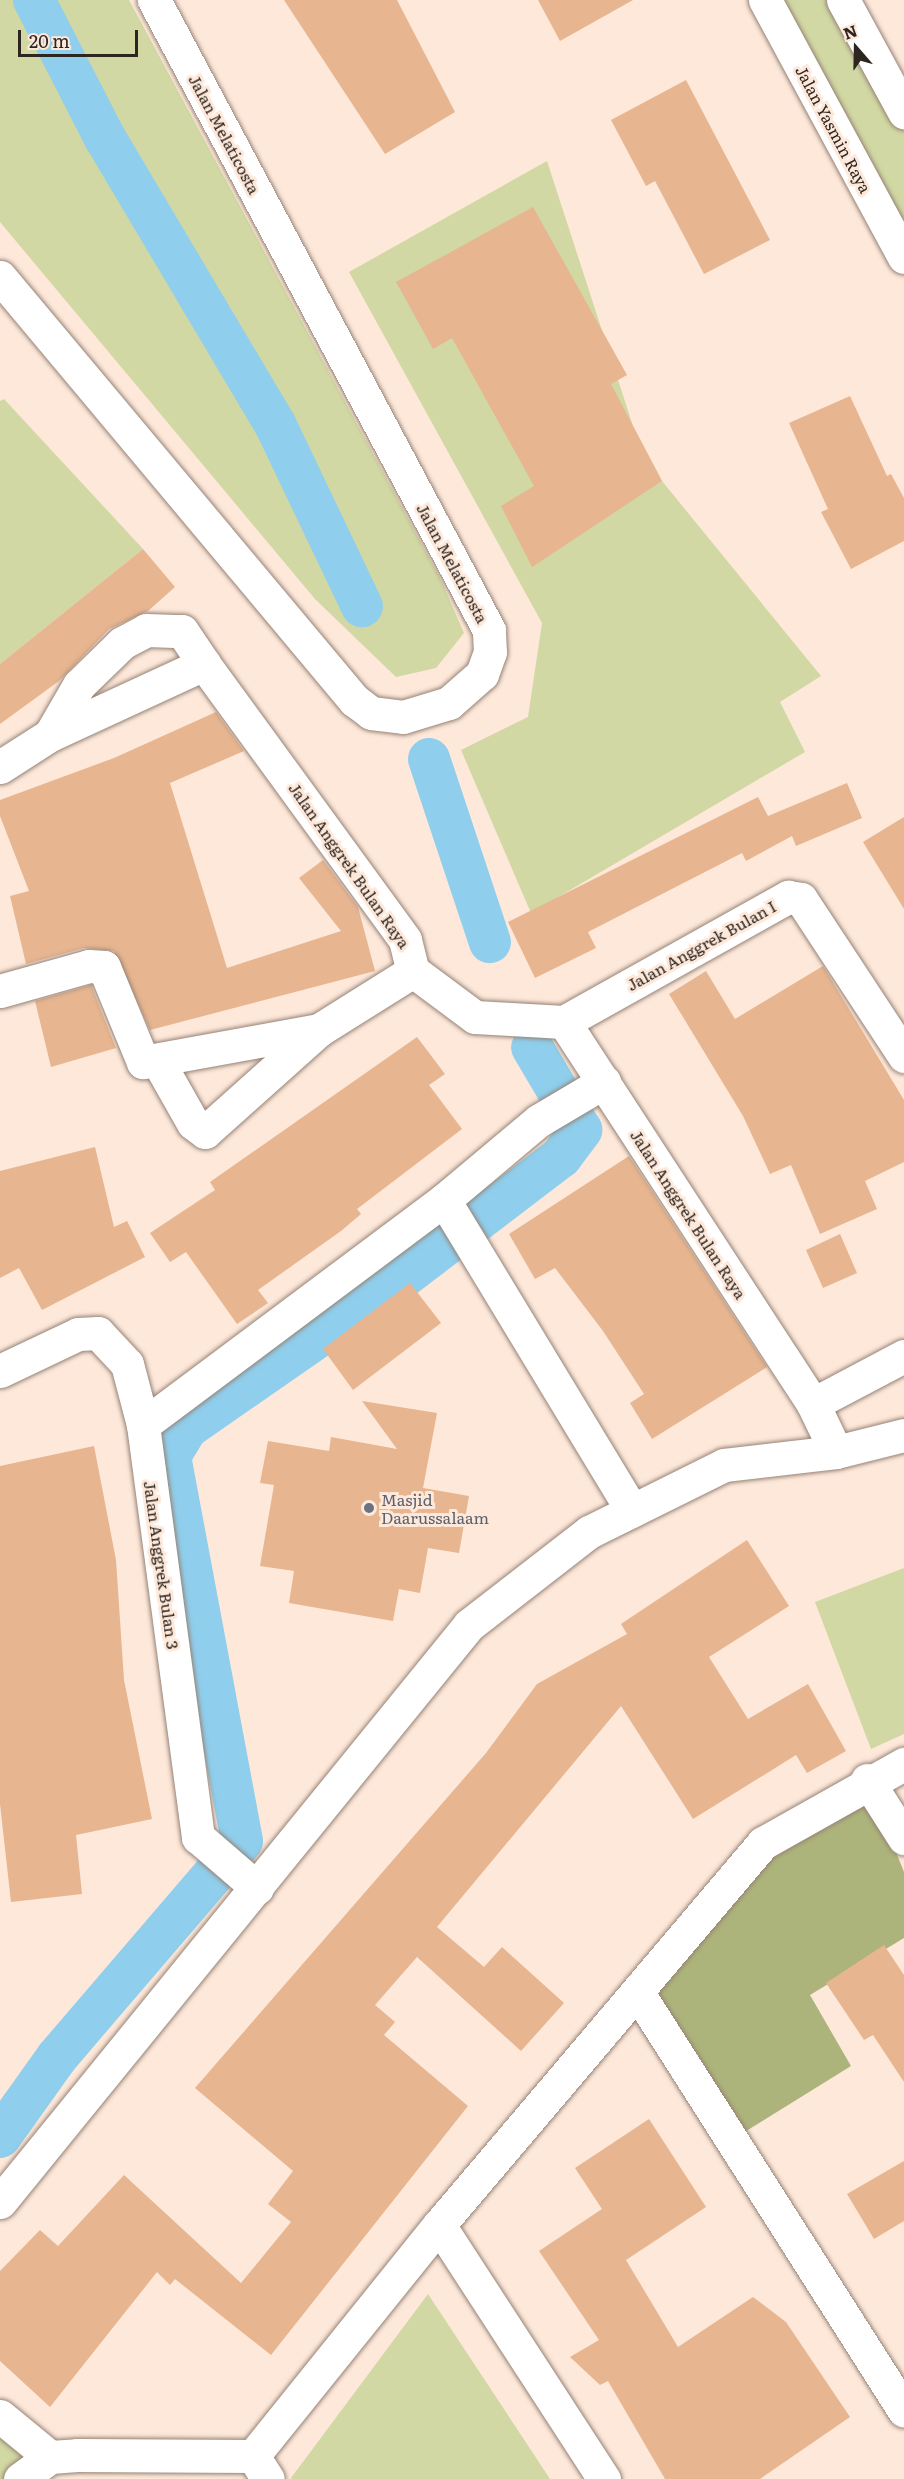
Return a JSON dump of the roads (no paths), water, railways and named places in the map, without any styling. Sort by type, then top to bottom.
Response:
[{"type":"street","name":"Jalan Melaticosta","points":[[0,277],[354,700],[371,713],[403,717],[449,703],[482,674],[490,652],[489,630],[154,0]]},
{"type":"street","name":"Jalan Yasmin Raya","points":[[765,0],[904,258]]},
{"type":"street","points":[[843,0],[904,112]]},
{"type":"street","name":"Jalan Anggrek Bulan Raya","points":[[50,735],[79,685],[122,644],[146,630],[182,631],[405,940],[413,971],[475,1017],[564,1022],[596,1087],[813,1404],[836,1452]]},
{"type":"street","points":[[0,767],[50,735],[204,664]]},
{"type":"street","name":"Jalan Anggrek Bulan I","points":[[564,1022],[788,897],[801,899],[904,1056]]},
{"type":"street","points":[[0,991],[89,966],[104,966],[151,1063],[193,1123],[205,1132],[319,1030],[413,971]]},
{"type":"street","points":[[151,1063],[319,1030]]},
{"type":"street","points":[[143,1425],[450,1208],[538,1121],[596,1087]]},
{"type":"street","points":[[450,1208],[474,1244],[632,1510]]},
{"type":"street","name":"Jalan Anggrek Bulan 3","points":[[0,1371],[78,1334],[98,1333],[127,1364],[143,1425],[198,1838],[238,1874]]},
{"type":"street","points":[[813,1404],[904,1356]]},
{"type":"street","points":[[0,2202],[238,1874],[469,1626],[589,1532],[724,1465],[836,1452],[904,1435]]},
{"type":"street","points":[[0,2416],[50,2457],[260,2468],[439,2225],[763,1843],[867,1780],[904,1764]]},
{"type":"street","points":[[867,1780],[904,1839]]},
{"type":"street","points":[[638,1993],[904,2410]]},
{"type":"street","points":[[439,2225],[604,2479]]},
{"type":"street","points":[[20,2479],[50,2457]]},
{"type":"waterway","points":[[34,0],[105,138],[275,424],[362,606]]},
{"type":"waterway","points":[[429,759],[490,942]]},
{"type":"waterway","points":[[0,2137],[57,2057],[242,1841],[170,1456],[187,1428],[397,1282],[561,1157],[581,1130],[532,1047]]},
{"type":"place","name":"Masjid Daarussalaam","points":[[369,1508]]}]
